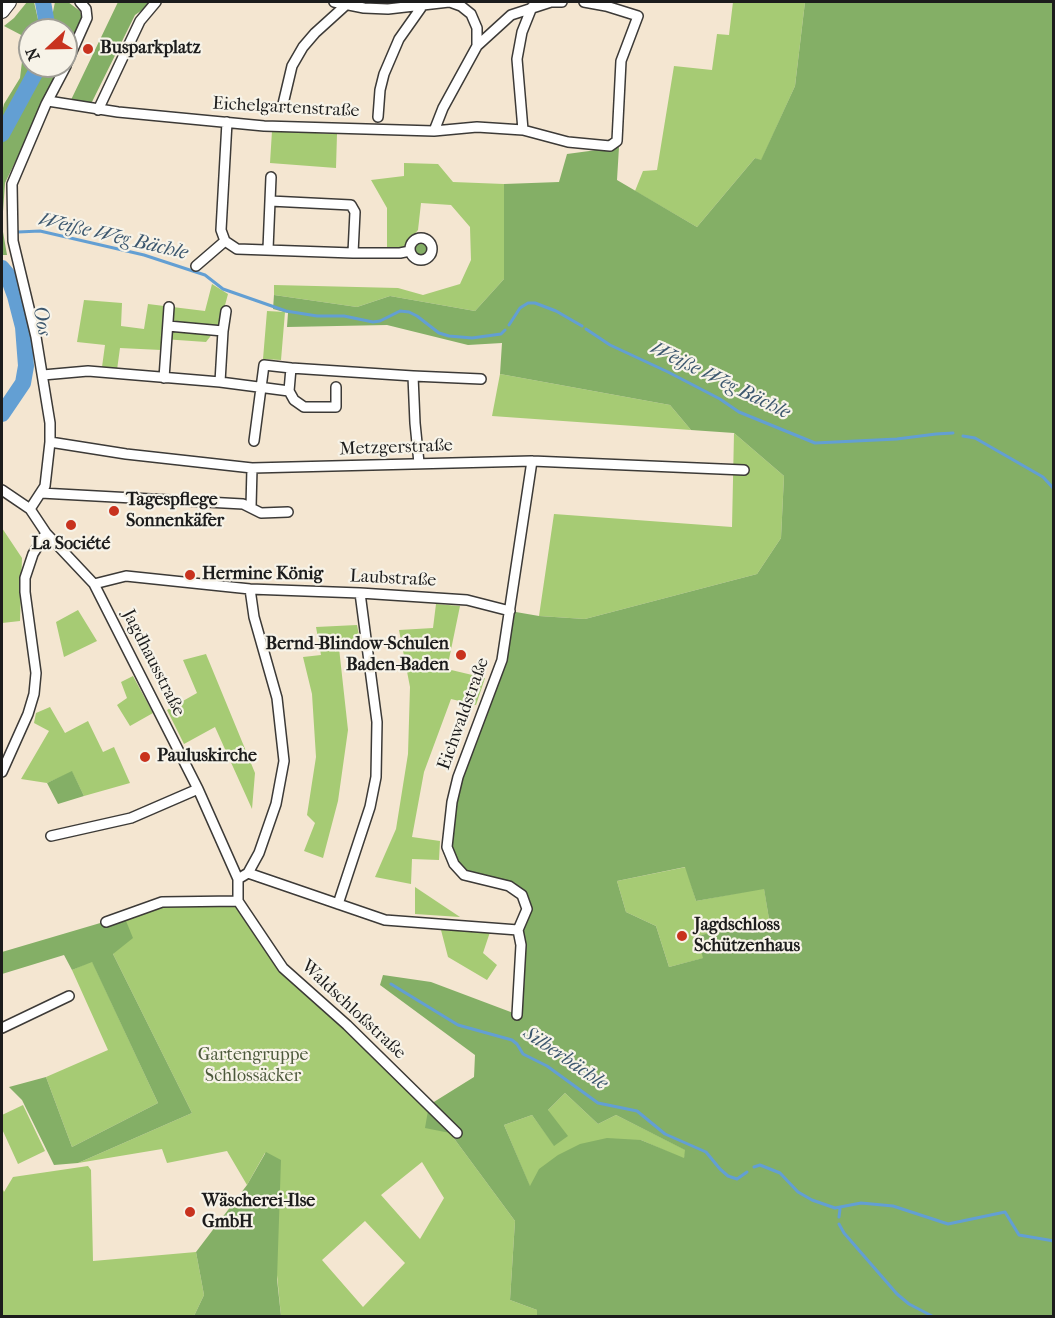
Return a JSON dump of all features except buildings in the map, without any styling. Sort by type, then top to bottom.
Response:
[{"type":"main road","points":[[2,11],[9,2]]},
{"type":"street","points":[[98,110],[140,21],[156,2]]},
{"type":"street","points":[[334,2],[388,9],[449,2],[461,6],[471,14],[477,28],[477,46]]},
{"type":"street","points":[[434,131],[443,108],[477,46],[511,15],[532,7],[562,2]]},
{"type":"street","name":"Eichelgartenstraße","points":[[48,101],[98,110],[291,128],[434,131],[477,127],[524,130],[578,143],[609,146],[617,141],[621,61],[638,16],[584,2]]},
{"type":"street","points":[[78,40],[86,23],[86,4]]},
{"type":"street","points":[[283,104],[292,66],[303,47],[347,4]]},
{"type":"street","points":[[378,117],[384,74],[399,39],[423,5]]},
{"type":"street","points":[[524,130],[517,59],[522,32],[532,7]]},
{"type":"street","points":[[30,509],[45,486],[50,442],[43,375],[13,241],[12,184],[60,78]]},
{"type":"street","points":[[227,122],[221,230],[225,241],[237,249],[353,253],[410,251]]},
{"type":"street","points":[[268,249],[271,177]]},
{"type":"street","points":[[270,201],[351,205],[355,212],[353,253]]},
{"type":"street","points":[[196,266],[225,241]]},
{"type":"street","points":[[164,378],[169,307]]},
{"type":"street","points":[[220,382],[226,311]]},
{"type":"street","points":[[168,326],[223,331]]},
{"type":"street","points":[[254,441],[264,364],[291,368],[481,379]]},
{"type":"street","points":[[291,368],[289,391],[294,400],[304,407],[336,407],[336,387]]},
{"type":"street","points":[[43,375],[88,371],[220,382],[289,391]]},
{"type":"street","points":[[413,376],[418,463]]},
{"type":"street","name":"Metzgerstraße","points":[[50,442],[252,468],[532,461],[744,470]]},
{"type":"street","name":"Eichwaldstraße","points":[[518,930],[527,909],[522,895],[509,886],[464,874],[454,864],[447,847],[452,802],[458,777],[502,660],[532,461]]},
{"type":"street","points":[[251,507],[252,468]]},
{"type":"street","name":"Jagdhausstraße","points":[[2,490],[30,509],[46,533],[94,584],[198,789],[238,879],[238,901]]},
{"type":"street","points":[[41,493],[243,504],[261,513],[288,512]]},
{"type":"street","points":[[2,772],[28,714],[34,694],[36,673],[25,578],[33,554],[46,533]]},
{"type":"street","name":"Laubstraße","points":[[94,584],[126,576],[250,589],[467,600],[510,612]]},
{"type":"street","points":[[238,879],[248,873],[259,853],[276,804],[284,761],[277,698],[254,617],[250,589]]},
{"type":"street","points":[[338,904],[370,807],[376,777],[377,722],[360,593]]},
{"type":"street","points":[[51,836],[131,818],[198,789]]},
{"type":"street","points":[[248,873],[385,921],[518,930],[522,945],[517,1014]]},
{"type":"street","points":[[106,922],[162,902],[238,901]]},
{"type":"street","name":"Waldschloßstraße","points":[[238,901],[283,968],[347,1025],[457,1133]]},
{"type":"street","points":[[2,1028],[69,996]]},
{"type":"green space","points":[[27,2],[34,2],[38,18],[18,18],[18,33],[4,26]]},
{"type":"green space","points":[[55,2],[68,2],[80,11],[83,24],[78,34],[78,18],[52,18]]},
{"type":"green space","points":[[118,2],[154,2],[135,15],[89,108],[70,102]]},
{"type":"green space","points":[[733,2],[805,2],[795,86],[761,161],[755,158],[697,227],[635,191],[643,171],[657,170],[674,66],[712,70],[717,34],[729,35]]},
{"type":"green space","points":[[805,2],[1053,2],[1053,1316],[537,1316],[537,1310],[510,1300],[515,1221],[450,1133],[425,1128],[429,1105],[474,1077],[475,1055],[380,985],[383,975],[431,982],[516,1014],[518,930],[527,909],[522,895],[464,875],[447,847],[452,802],[502,660],[510,611],[539,616],[585,619],[757,574],[781,538],[784,476],[734,433],[691,430],[670,405],[500,374],[502,343],[468,345],[387,325],[287,327],[288,313],[273,309],[274,295],[357,307],[390,296],[475,311],[504,279],[504,184],[559,182],[567,154],[619,147],[617,180],[697,227],[755,158],[761,160],[795,86]],"holes":[[[685,867],[696,901],[764,889],[769,919],[697,936],[703,958],[669,967],[656,926],[626,912],[617,881]],[[565,1093],[598,1124],[616,1115],[685,1150],[684,1158],[641,1140],[607,1138],[580,1144],[558,1155],[539,1169],[530,1186],[504,1125],[532,1115],[554,1146],[568,1136],[548,1110]]]},
{"type":"green space","points":[[20,78],[56,78],[5,183],[2,226],[2,112],[4,104]]},
{"type":"green space","points":[[272,131],[337,134],[336,168],[270,163]]},
{"type":"green space","points":[[404,163],[438,164],[453,182],[504,184],[504,279],[475,311],[390,296],[357,307],[274,295],[274,285],[398,288],[423,295],[460,284],[471,260],[470,227],[451,205],[421,203],[418,230],[402,249],[387,249],[387,208],[371,180],[404,176]]},
{"type":"green space","points":[[2,226],[7,255],[2,255]]},
{"type":"green space","points":[[417,238],[425,238],[432,245],[432,253],[425,260],[417,260],[410,253],[410,245]]},
{"type":"green space","points":[[212,284],[228,294],[220,324],[206,342],[163,339],[161,350],[120,348],[117,370],[102,367],[105,345],[77,342],[84,300],[122,303],[121,326],[144,329],[148,304],[205,311]]},
{"type":"green space","points":[[267,311],[285,312],[281,360],[263,359]]},
{"type":"green space","points":[[500,374],[670,405],[691,430],[492,416]]},
{"type":"green space","points":[[734,433],[784,476],[781,538],[757,574],[585,619],[539,616],[554,514],[732,527]]},
{"type":"green space","points":[[2,528],[22,558],[20,621],[2,623]]},
{"type":"green space","points":[[436,604],[460,606],[447,669],[485,678],[476,705],[451,699],[424,772],[412,837],[440,841],[439,860],[412,859],[411,884],[375,877],[396,829],[408,754],[410,687],[399,630],[433,628]]},
{"type":"green space","points":[[78,610],[97,641],[64,657],[56,622]]},
{"type":"green space","points":[[357,625],[361,645],[339,648],[348,730],[338,801],[323,858],[304,851],[315,823],[307,815],[316,757],[312,694],[303,657],[321,655],[316,627]]},
{"type":"green space","points":[[206,654],[255,773],[252,809],[215,727],[184,744],[167,710],[197,693],[183,660]]},
{"type":"green space","points":[[133,676],[153,713],[130,726],[117,705],[127,698],[121,682]]},
{"type":"green space","points":[[50,707],[65,733],[88,721],[103,752],[114,747],[130,783],[84,796],[72,772],[47,783],[21,779],[49,731],[34,723],[36,713]]},
{"type":"green space","points":[[72,771],[84,796],[58,804],[47,783]]},
{"type":"green space","points":[[686,867],[696,901],[764,888],[769,919],[698,936],[704,958],[669,967],[656,926],[626,912],[617,881]]},
{"type":"green space","points":[[415,887],[460,917],[415,914]]},
{"type":"green space","name":"Gartengruppe Schlossäcker","points":[[160,905],[236,906],[285,977],[341,1026],[347,1025],[450,1133],[515,1221],[510,1300],[537,1310],[537,1316],[281,1316],[265,1153],[247,1185],[227,1151],[167,1163],[162,1149],[78,1163],[192,1113],[113,954],[124,916]],"holes":[[[422,1162],[444,1198],[420,1239],[381,1195]],[[365,1221],[405,1263],[363,1307],[322,1260]]]},
{"type":"green space","points":[[124,916],[133,938],[113,954],[192,1113],[78,1163],[54,1165],[22,1100],[9,1087],[46,1077],[72,1147],[158,1103],[92,962],[72,970],[64,955],[2,974],[2,952]]},
{"type":"green space","points":[[441,930],[490,932],[483,953],[497,965],[487,980],[448,957]]},
{"type":"green space","points":[[92,961],[158,1103],[72,1147],[46,1077],[108,1050],[72,970]]},
{"type":"green space","points":[[565,1093],[598,1124],[616,1115],[686,1150],[684,1159],[641,1140],[530,1187],[504,1125],[532,1115],[554,1145],[548,1110]]},
{"type":"green space","points":[[23,1105],[45,1151],[18,1164],[2,1129],[2,1115]]},
{"type":"green space","points":[[266,1152],[281,1160],[277,1279],[281,1316],[194,1316],[204,1295],[196,1252],[247,1185]]},
{"type":"green space","points":[[88,1166],[91,1170],[93,1261],[196,1252],[204,1295],[194,1316],[2,1316],[2,1187],[4,1192],[13,1177]]},
{"type":"waterway","name":"Oos","points":[[43,2],[46,18]]},
{"type":"waterway","name":"Oos","points":[[2,134],[32,78]]},
{"type":"waterway","name":"Weiße Weg Bächle","points":[[18,232],[40,231],[144,255],[205,275],[223,289],[286,311],[317,316],[344,316],[373,322],[400,311],[409,312],[439,333],[472,338],[501,334],[505,330]]},
{"type":"waterway","name":"Oos","points":[[2,268],[7,274],[15,296],[23,327],[26,366],[23,383],[2,414]]},
{"type":"waterway","name":"Weiße Weg Bächle","points":[[509,325],[520,308],[528,303],[535,303],[556,311],[582,326]]},
{"type":"waterway","name":"Weiße Weg Bächle","points":[[586,329],[610,345],[720,399],[739,412],[815,443],[897,439],[953,433]]},
{"type":"waterway","name":"Weiße Weg Bächle","points":[[963,436],[975,438],[1043,477],[1054,489]]},
{"type":"waterway","name":"Silberbächle","points":[[391,984],[458,1025],[512,1040],[523,1054],[547,1066],[598,1103],[637,1111],[665,1134],[706,1152],[728,1176],[737,1179],[747,1172]]},
{"type":"waterway","points":[[754,1167],[760,1165],[780,1173],[798,1192],[835,1208],[861,1203],[893,1206],[948,1224],[1005,1212],[1019,1235],[1054,1241]]},
{"type":"waterway","name":"Silberbächle","points":[[839,1217],[840,1209]]},
{"type":"waterway","name":"Silberbächle","points":[[839,1224],[844,1233],[897,1294],[909,1304],[932,1316]]},
{"type":"place","name":"Busparkplatz","points":[[88,49]]},
{"type":"place","name":"Tagespflege Sonnenkäfer","points":[[114,511]]},
{"type":"place","name":"La Société","points":[[71,525]]},
{"type":"place","name":"Hermine König","points":[[190,575]]},
{"type":"place","name":"Bernd-Blindow-Schulen Baden-Baden","points":[[461,655]]},
{"type":"place","name":"Pauluskirche","points":[[145,757]]},
{"type":"place","name":"Jagdschloss Schützenhaus","points":[[682,936]]},
{"type":"place","name":"Wäscherei-Ilse GmbH","points":[[190,1212]]}]
